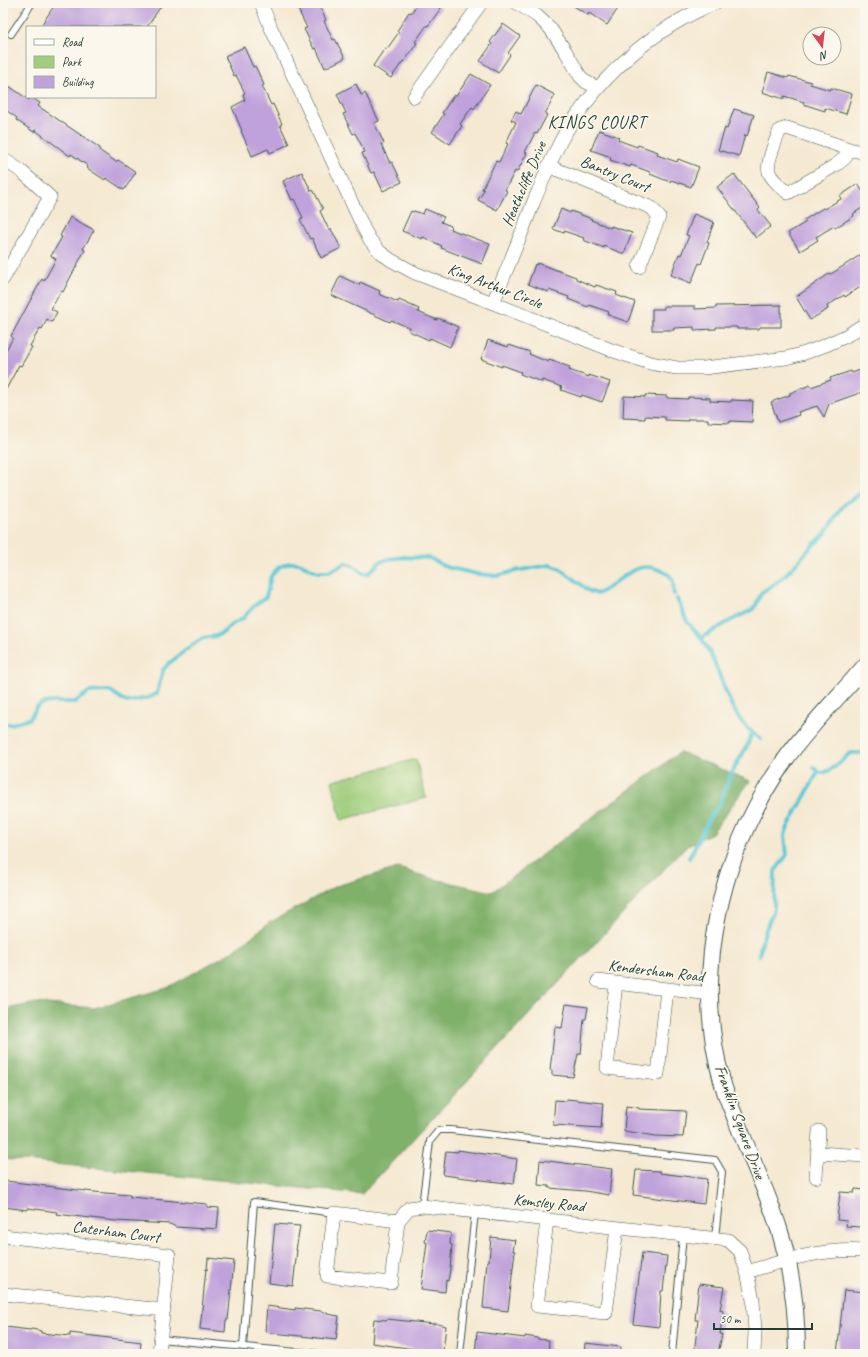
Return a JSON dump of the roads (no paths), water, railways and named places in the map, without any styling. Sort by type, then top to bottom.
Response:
[{"type":"street","name":"King Arthur Circle","points":[[261,3],[274,36],[370,240],[380,252],[415,273],[493,302],[614,351],[650,363],[678,368],[704,368],[786,358],[805,354],[846,336],[865,324]]},
{"type":"street","points":[[414,97],[481,3]]},
{"type":"street","points":[[517,3],[537,16],[550,28],[580,76],[586,82],[598,88]]},
{"type":"street","name":"Heathcliffe Drive","points":[[493,302],[548,166],[567,130],[598,88],[634,51],[660,32],[685,17],[715,3]]},
{"type":"street","points":[[849,149],[845,158],[836,165],[788,193],[772,178],[769,172],[768,165],[780,130],[787,128],[865,153]]},
{"type":"street","points":[[3,159],[21,171],[50,197],[3,279]]},
{"type":"street","name":"Bantry Court","points":[[548,166],[652,208],[659,217],[639,267]]},
{"type":"street","name":"Franklin Square Drive","points":[[797,1354],[796,1316],[793,1290],[780,1232],[722,1082],[713,1030],[711,994],[712,947],[724,888],[746,827],[770,782],[800,739],[865,666]]},
{"type":"street","name":"Kendersham Road","points":[[598,981],[711,994]]},
{"type":"street","points":[[616,983],[607,1068],[614,1069],[658,1074],[666,989]]},
{"type":"street","points":[[816,1177],[819,1131]]},
{"type":"street","points":[[818,1153],[865,1156]]},
{"type":"street","name":"Kemsley Road","points":[[398,1221],[409,1208],[422,1206],[728,1240],[740,1252],[747,1272],[752,1300],[755,1332],[754,1354]]},
{"type":"street","points":[[334,1213],[398,1221],[391,1283],[327,1276],[334,1213]]},
{"type":"street","points":[[547,1220],[537,1306],[545,1307],[606,1313],[617,1228]]},
{"type":"street","name":"Caterham Court","points":[[3,1236],[169,1255],[159,1354]]},
{"type":"street","points":[[747,1272],[787,1259],[841,1251],[865,1251]]},
{"type":"street","points":[[3,1294],[164,1310]]},
{"type":"lane","points":[[11,34],[32,3]]},
{"type":"lane","points":[[422,1206],[430,1141],[439,1130],[451,1130],[715,1160],[722,1172],[715,1238]]},
{"type":"lane","points":[[243,1347],[254,1202],[334,1213]]},
{"type":"lane","points":[[460,1354],[475,1212]]},
{"type":"lane","points":[[672,1354],[683,1235]]},
{"type":"lane","points":[[160,1339],[319,1354]]},
{"type":"waterway","points":[[701,638],[752,610],[761,593],[781,579],[825,534],[846,503],[865,491]]},
{"type":"waterway","points":[[3,724],[11,724],[29,719],[37,707],[41,704],[50,702],[75,702],[89,692],[109,691],[128,702],[151,697],[157,693],[163,670],[168,664],[203,638],[216,636],[243,618],[255,605],[266,597],[271,576],[279,567],[289,563],[299,563],[318,572],[329,572],[346,563],[354,566],[363,573],[368,574],[380,562],[388,559],[403,557],[429,558],[446,567],[477,574],[497,576],[515,571],[550,565],[561,569],[589,591],[597,594],[634,570],[642,567],[650,567],[662,571],[670,576],[673,581],[674,594]]},
{"type":"waterway","points":[[677,599],[687,621],[709,651],[734,710],[750,730],[761,739]]},
{"type":"waterway","points":[[689,858],[711,815],[720,804],[730,776],[747,746],[752,733]]},
{"type":"waterway","points":[[814,767],[819,772],[826,772],[837,765],[850,753],[865,753]]},
{"type":"waterway","points":[[759,955],[763,937],[774,909],[775,871],[787,855],[785,835],[818,772]]},
{"type":"district","name":"KINGS COURT","points":[[597,122]]}]
